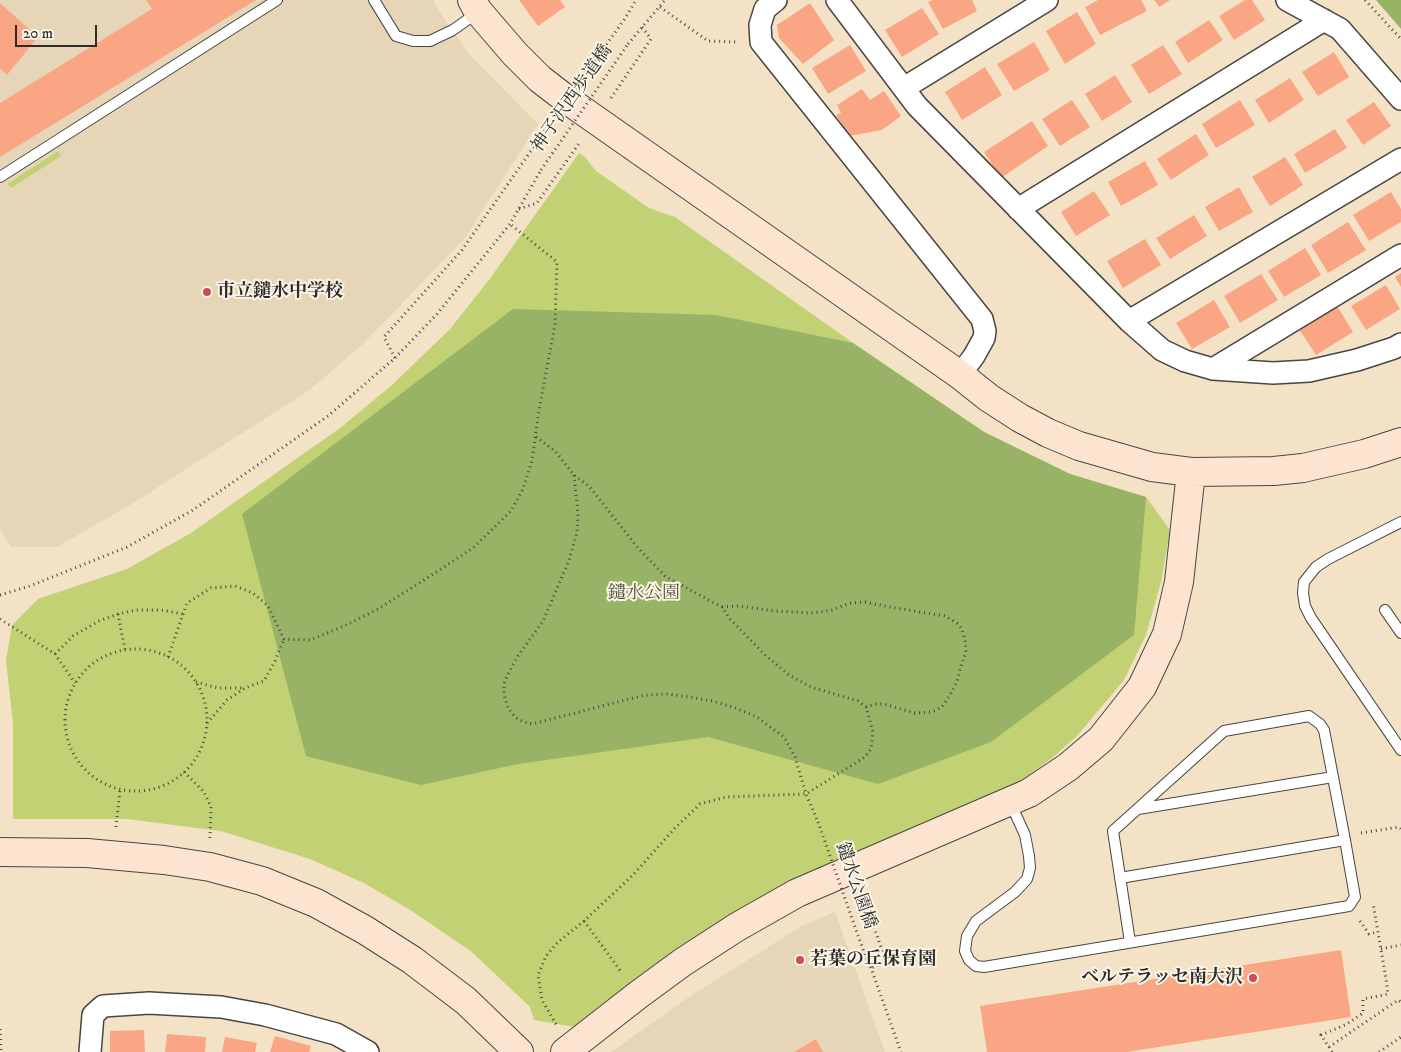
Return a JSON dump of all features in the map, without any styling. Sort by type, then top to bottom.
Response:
[{"type":"street","points":[[776,0],[765,9],[760,25],[761,42],[982,319],[985,331],[984,338],[960,375]]},
{"type":"street","points":[[837,0],[917,106],[1129,322],[1162,350],[1185,361],[1213,369],[1273,373],[1309,371],[1357,360],[1401,344]]},
{"type":"street","points":[[904,88],[1047,0]]},
{"type":"street","points":[[1287,0],[1340,29],[1401,98]]},
{"type":"street","points":[[475,6],[515,54],[540,79],[566,99],[960,375],[989,398],[1048,433],[1079,446],[1152,467],[1191,472],[1274,471],[1303,468],[1364,454],[1401,442]]},
{"type":"street","points":[[1018,209],[1324,20]]},
{"type":"street","points":[[1129,322],[1401,159]]},
{"type":"street","points":[[1213,369],[1401,255]]},
{"type":"street","points":[[563,1042],[638,995],[683,962],[737,927],[797,893],[1028,793],[1068,767],[1101,739],[1142,687],[1167,634],[1179,582],[1191,472]]},
{"type":"street","points":[[0,852],[86,852],[164,860],[210,867],[262,881],[316,903],[365,930],[412,960],[466,1001],[518,1052]]},
{"type":"street","points":[[90,1052],[93,1015],[103,1006],[149,1003],[221,1007],[264,1015],[336,1034],[368,1052]]},
{"type":"lane","points":[[0,177],[277,0]]},
{"type":"lane","points":[[374,0],[396,36],[412,41],[430,41],[452,30],[475,6]]},
{"type":"lane","points":[[1401,522],[1316,567],[1304,582],[1303,593],[1305,606],[1311,618],[1401,750]]},
{"type":"lane","points":[[1385,610],[1401,633]]},
{"type":"lane","points":[[1010,801],[1025,835],[1030,868],[1027,879],[1015,892],[976,921],[967,936],[965,952],[969,960],[976,966],[984,967],[1349,906],[1355,897],[1346,840],[1324,730],[1320,724],[1309,716],[1224,731],[1113,831],[1130,942]]},
{"type":"lane","points":[[1137,810],[1333,777]]},
{"type":"lane","points":[[1120,878],[1346,840]]},
{"type":"path","points":[[580,82],[636,0]]},
{"type":"path","name":"神子沢西歩道橋","points":[[0,596],[127,547],[193,510],[328,416],[395,358],[436,314],[510,224],[541,170],[628,44],[665,0]]},
{"type":"path","points":[[1365,0],[1401,40]]},
{"type":"path","points":[[660,7],[708,41],[761,42]]},
{"type":"path","points":[[608,103],[651,40],[642,27]]},
{"type":"path","points":[[395,358],[384,337],[462,250],[552,121]]},
{"type":"path","points":[[518,209],[537,203],[581,141]]},
{"type":"path","points":[[284,639],[310,640],[342,628],[378,609],[473,548],[510,510],[523,489],[532,461],[538,416],[555,324],[557,262],[510,224]]},
{"type":"path","points":[[536,437],[555,450],[574,475],[589,486],[638,548],[666,577],[722,607],[730,619],[766,656],[789,674],[811,687],[858,701],[866,707],[873,732],[871,749],[865,757],[806,794],[726,797],[700,804],[633,875],[584,921],[558,942],[546,956],[538,975],[542,1000],[563,1042]]},
{"type":"path","name":"鑓水公園橋","points":[[574,475],[578,514],[577,533],[568,563],[543,621],[518,656],[504,683],[504,695],[508,708],[516,718],[532,724],[617,701],[645,695],[668,694],[712,701],[733,707],[757,717],[784,737],[795,757],[806,794],[818,822],[901,1052]]},
{"type":"path","points":[[168,657],[187,603],[211,588],[235,586],[253,593],[268,606],[284,639],[275,661],[264,681],[245,688],[228,700],[207,723]]},
{"type":"path","points":[[722,607],[738,606],[775,611],[813,613],[832,610],[850,603],[865,602],[945,616],[957,623],[962,629],[966,652],[957,682],[942,707],[932,712],[915,714],[884,704],[866,707]]},
{"type":"path","points":[[55,654],[73,636],[99,621],[118,614],[136,610],[161,610],[183,614]]},
{"type":"path","points":[[118,614],[125,650]]},
{"type":"path","points":[[0,619],[55,654],[75,683]]},
{"type":"path","points":[[140,649],[168,657],[183,667],[195,682],[202,695],[206,709],[207,723],[204,742],[196,758],[184,772],[165,785],[143,791],[120,790],[98,781],[81,767],[70,748],[64,726],[66,703],[75,683],[89,667],[105,656],[125,650],[140,649]]},
{"type":"path","points":[[195,682],[218,688],[245,688]]},
{"type":"path","points":[[184,772],[204,792],[210,807],[210,838]]},
{"type":"path","points":[[116,827],[120,790]]},
{"type":"path","points":[[1362,842],[1361,833],[1399,827],[1401,829]]},
{"type":"path","points":[[854,869],[886,961],[871,968]]},
{"type":"path","points":[[1332,1052],[1321,1035],[1347,1024],[1363,1013],[1364,999],[1388,994],[1372,896]]},
{"type":"path","points":[[1349,906],[1369,934],[1378,932]]},
{"type":"path","points":[[584,921],[638,995]]},
{"type":"path","points":[[1381,949],[1401,945]]},
{"type":"path","points":[[1328,1047],[1398,1000],[1401,1002]]},
{"type":"path","points":[[0,1029],[1,1052]]},
{"type":"path","points":[[1379,1052],[1401,1037]]},
{"type":"shaded area","name":"市立鑓水中学校","points":[[0,0],[433,0],[470,55],[538,124],[465,238],[362,345],[308,391],[130,505],[57,547],[11,547],[0,530]]},
{"type":"shaded area","name":"若葉の丘保育園","points":[[835,912],[885,1052],[611,1052],[692,995],[803,925]]},
{"type":"green space","points":[[1376,0],[1401,0],[1401,29]]},
{"type":"green space","points":[[58,151],[61,156],[11,188],[7,184]]},
{"type":"green space","name":"鑓水公園","points":[[579,153],[584,156],[596,171],[649,208],[675,217],[853,343],[984,432],[1070,474],[1146,497],[1170,530],[1161,582],[1146,635],[1124,680],[1077,736],[1020,782],[811,874],[728,919],[681,947],[575,1027],[534,1020],[530,1007],[472,952],[412,911],[364,883],[310,859],[221,831],[127,819],[13,819],[13,723],[6,660],[12,625],[38,599],[127,569],[191,533],[340,428],[391,386],[450,329],[489,280]]},
{"type":"green space","points":[[513,309],[716,315],[853,343],[984,432],[1070,474],[1146,497],[1134,635],[991,742],[878,784],[708,737],[518,764],[421,785],[306,756],[242,514]]},
{"type":"building","points":[[146,0],[256,0],[0,157],[0,103],[152,9]]},
{"type":"building","points":[[519,0],[560,0],[565,7],[538,26]]},
{"type":"building","points":[[932,0],[972,0],[977,11],[943,29],[928,2]]},
{"type":"building","points":[[1098,0],[1141,0],[1147,11],[1100,35],[1085,7]]},
{"type":"building","points":[[1154,0],[1170,0],[1159,7]]},
{"type":"building","points":[[1245,0],[1252,0],[1265,20],[1234,40],[1219,16]]},
{"type":"building","points":[[0,3],[38,37],[7,75],[0,69]]},
{"type":"building","points":[[810,3],[834,40],[803,64],[779,38],[777,25]]},
{"type":"building","points":[[922,8],[939,34],[902,57],[885,30]]},
{"type":"building","points":[[1077,12],[1096,44],[1065,64],[1046,31]]},
{"type":"building","points":[[1209,20],[1223,40],[1188,63],[1175,42]]},
{"type":"building","points":[[1034,42],[1050,70],[1014,91],[997,64]]},
{"type":"building","points":[[850,45],[866,71],[828,94],[812,68]]},
{"type":"building","points":[[1163,45],[1182,74],[1149,94],[1131,65]]},
{"type":"building","points":[[1334,52],[1349,77],[1318,96],[1302,72]]},
{"type":"building","points":[[985,67],[1002,95],[962,120],[945,92]]},
{"type":"building","points":[[1115,75],[1132,102],[1102,121],[1085,94]]},
{"type":"building","points":[[1290,78],[1304,100],[1269,123],[1255,100]]},
{"type":"building","points":[[862,89],[870,100],[884,91],[901,116],[882,130],[849,136],[836,115],[841,113],[837,105]]},
{"type":"building","points":[[1072,100],[1090,127],[1060,146],[1042,119]]},
{"type":"building","points":[[1240,100],[1255,125],[1216,148],[1202,124]]},
{"type":"building","points":[[1374,102],[1391,126],[1363,145],[1346,120]]},
{"type":"building","points":[[1032,121],[1048,146],[1001,178],[984,152]]},
{"type":"building","points":[[1335,129],[1347,148],[1305,173],[1294,154]]},
{"type":"building","points":[[1196,134],[1209,155],[1171,180],[1157,159]]},
{"type":"building","points":[[1285,157],[1303,185],[1270,206],[1252,177]]},
{"type":"building","points":[[1145,161],[1158,185],[1121,206],[1108,182]]},
{"type":"building","points":[[1239,187],[1253,212],[1219,231],[1205,207]]},
{"type":"building","points":[[1094,191],[1110,215],[1076,236],[1061,212]]},
{"type":"building","points":[[1391,192],[1401,209],[1401,222],[1369,241],[1353,215]]},
{"type":"building","points":[[1194,215],[1207,236],[1170,259],[1156,238]]},
{"type":"building","points":[[1348,222],[1366,250],[1328,273],[1311,245]]},
{"type":"building","points":[[1145,239],[1161,265],[1123,288],[1107,261]]},
{"type":"building","points":[[1305,248],[1321,275],[1284,297],[1268,271]]},
{"type":"building","points":[[1401,273],[1401,287],[1395,277]]},
{"type":"building","points":[[1261,274],[1278,300],[1240,323],[1224,296]]},
{"type":"building","points":[[1386,285],[1400,309],[1366,330],[1351,306]]},
{"type":"building","points":[[1214,300],[1230,327],[1192,349],[1176,323]]},
{"type":"building","points":[[1337,306],[1353,332],[1316,355],[1299,329]]},
{"type":"building","name":"ベルテラッセ南大沢","points":[[1341,950],[1351,1017],[1127,1052],[987,1052],[980,1006]]},
{"type":"building","points":[[144,1030],[145,1052],[110,1052],[110,1031]]},
{"type":"building","points":[[167,1034],[206,1037],[205,1052],[165,1052]]},
{"type":"building","points":[[275,1036],[311,1046],[309,1052],[270,1052]]},
{"type":"building","points":[[225,1037],[257,1043],[255,1052],[222,1052]]},
{"type":"building","points":[[816,1039],[823,1052],[794,1052]]},
{"type":"place","name":"市立鑓水中学校","points":[[207,292]]},
{"type":"place","name":"若葉の丘保育園","points":[[800,960]]},
{"type":"place","name":"ベルテラッセ南大沢","points":[[1253,978]]}]
